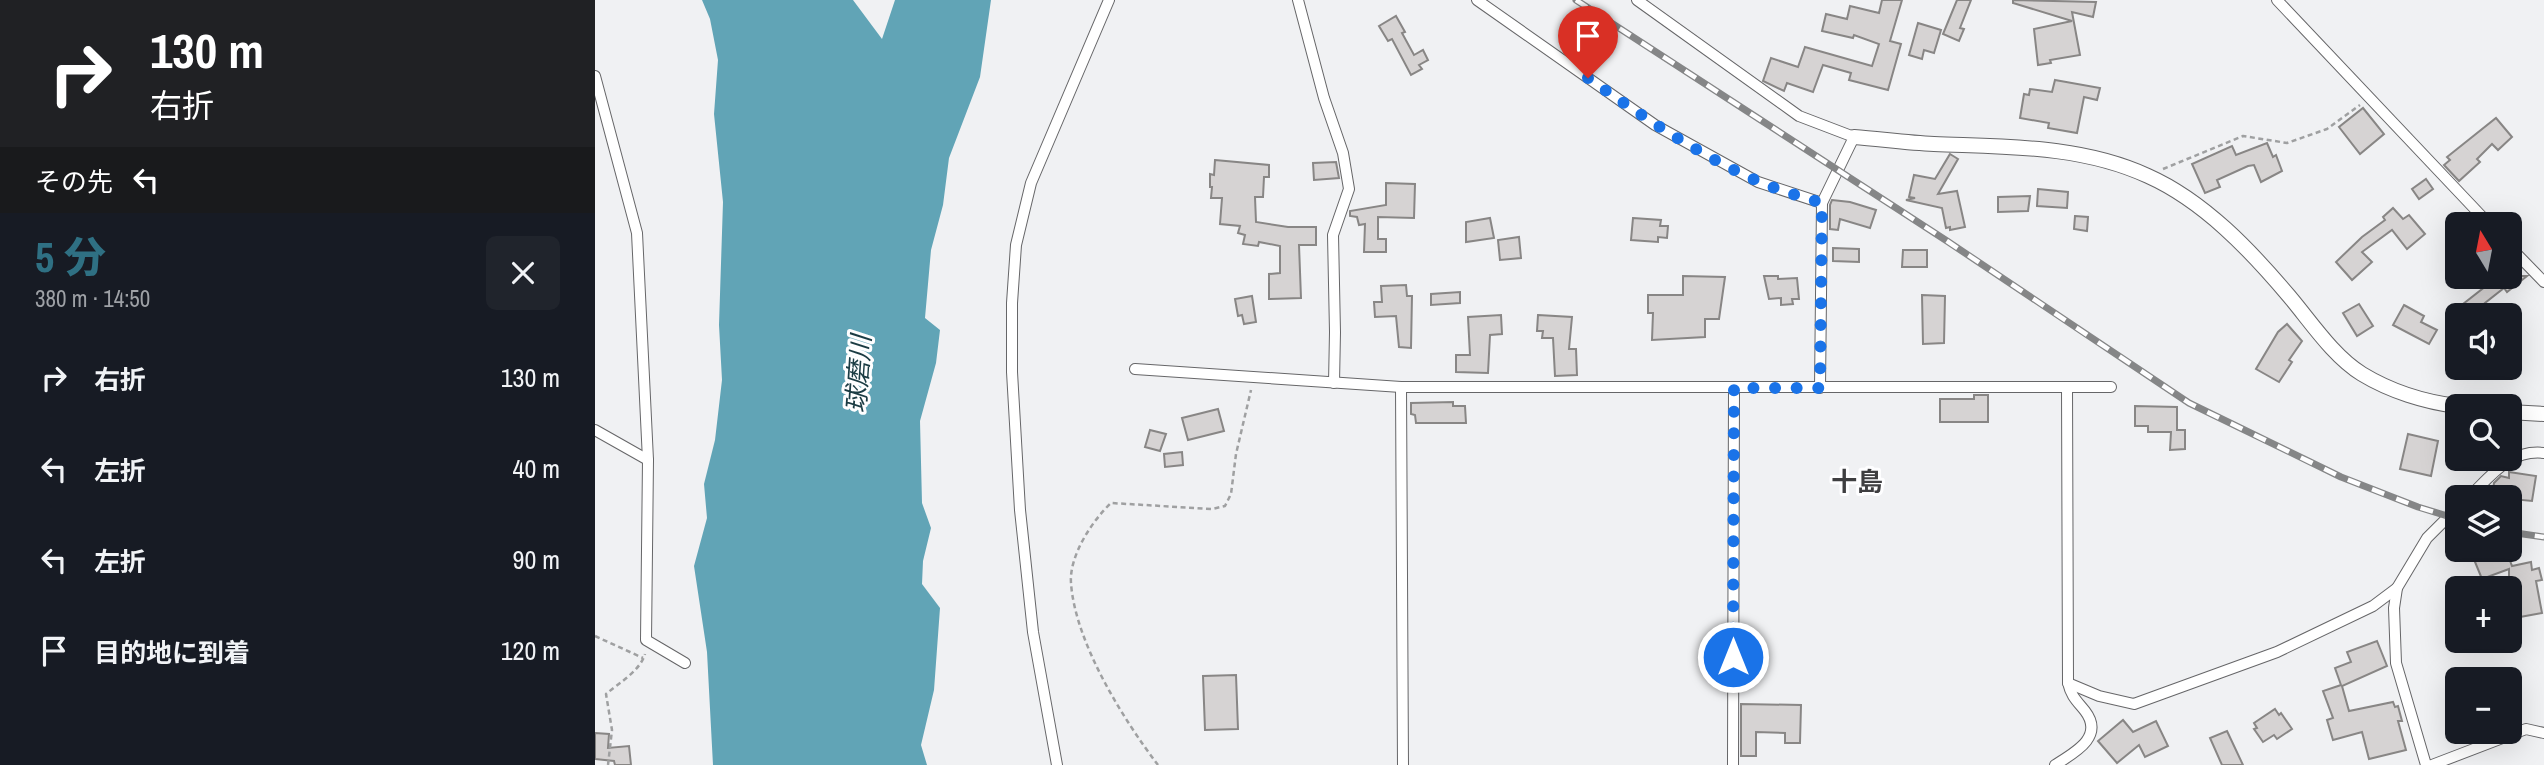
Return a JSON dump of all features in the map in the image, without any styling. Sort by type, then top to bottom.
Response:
[{"type":"street","points":[[1057,765],[1033,632],[1020,510],[1012,372],[1012,303],[1016,245],[1031,183],[1109,0]]},
{"type":"street","points":[[1297,0],[1324,98],[1343,153],[1349,189],[1333,235],[1334,383]]},
{"type":"street","points":[[1477,0],[1667,132],[1758,182],[1822,203]]},
{"type":"street","points":[[1637,0],[1799,117],[1854,137],[2048,149],[2108,161],[2149,176],[2205,212],[2247,250],[2325,340],[2361,373],[2403,394],[2445,403]]},
{"type":"street","points":[[2277,0],[2477,212]]},
{"type":"street","points":[[595,76],[637,233],[648,460],[646,640],[685,663]]},
{"type":"street","points":[[1820,388],[1822,203],[1854,137]]},
{"type":"street","points":[[2522,259],[2544,282]]},
{"type":"street","points":[[1135,369],[1401,387],[2111,387]]},
{"type":"street","points":[[1401,387],[1403,765]]},
{"type":"street","points":[[2055,765],[2091,738],[2093,730],[2090,719],[2072,696],[2068,683],[2067,387]]},
{"type":"street","points":[[1733,765],[1734,388]]},
{"type":"street","points":[[2522,413],[2544,414]]},
{"type":"street","points":[[595,430],[648,460]]},
{"type":"street","points":[[2481,485],[2508,459],[2532,451],[2544,453]]},
{"type":"street","points":[[2068,683],[2099,696],[2134,704],[2277,652],[2373,606],[2397,588],[2427,538],[2445,520]]},
{"type":"street","points":[[2397,588],[2394,608],[2396,663],[2426,765]]},
{"type":"street","points":[[2432,765],[2526,729],[2544,733]]},
{"type":"path","points":[[2149,176],[2243,136],[2287,143],[2327,129],[2369,99]]},
{"type":"path","points":[[1158,765],[1123,717],[1079,622],[1071,582],[1074,560],[1102,512],[1111,503],[1212,509],[1225,506],[1231,494],[1236,454],[1254,377]]},
{"type":"path","points":[[595,636],[645,659]]},
{"type":"path","points":[[608,765],[612,730],[606,694],[645,659],[646,640]]},
{"type":"water","name":"球磨川","points":[[702,0],[853,0],[882,39],[895,0],[991,0],[980,77],[949,158],[943,205],[931,250],[925,318],[940,330],[936,363],[920,421],[922,503],[931,528],[923,561],[922,584],[940,608],[934,690],[921,745],[927,765],[713,765],[707,652],[694,566],[707,518],[704,484],[715,440],[722,380],[719,325],[723,202],[714,114],[718,60],[710,19]]},
{"type":"building","points":[[1882,0],[1902,0],[1890,41],[1901,44],[1888,90],[1849,80],[1851,73],[1823,65],[1813,92],[1787,83],[1784,91],[1763,81],[1771,58],[1798,67],[1805,47],[1872,66],[1879,44],[1854,35],[1853,38],[1822,31],[1826,14],[1847,19],[1850,6],[1879,13]]},
{"type":"building","points":[[1957,0],[1971,0],[1960,28],[1964,29],[1959,41],[1943,34]]},
{"type":"building","points":[[2013,0],[2096,2],[2093,17],[2072,12],[2080,55],[2038,65],[2034,29],[2072,21],[2013,3]]},
{"type":"building","points":[[1396,16],[1414,55],[1423,50],[1428,60],[1419,65],[1422,69],[1411,75],[1392,39],[1388,41],[1379,26]]},
{"type":"building","points":[[1918,23],[1941,30],[1934,53],[1924,50],[1922,59],[1909,55]]},
{"type":"building","points":[[2055,80],[2100,88],[2097,100],[2084,97],[2077,133],[2048,128],[2049,123],[2020,118],[2024,94],[2029,95],[2030,89],[2052,92]]},
{"type":"building","points":[[2363,108],[2384,134],[2360,154],[2339,127]]},
{"type":"building","points":[[2496,118],[2512,137],[2498,150],[2492,144],[2477,159],[2480,162],[2459,181],[2444,165],[2450,160],[2447,157]]},
{"type":"building","points":[[2267,143],[2273,157],[2276,155],[2282,171],[2261,182],[2254,165],[2248,166],[2217,180],[2220,187],[2205,193],[2192,164],[2232,146],[2236,155]]},
{"type":"building","points":[[1950,154],[1958,159],[1938,194],[1957,191],[1965,227],[1950,230],[1950,227],[1946,228],[1942,208],[1906,200],[1915,198],[1909,197],[1914,175],[1935,179]]},
{"type":"building","points":[[1215,160],[1269,165],[1269,177],[1264,177],[1263,197],[1255,197],[1256,222],[1288,227],[1316,227],[1316,245],[1299,245],[1301,298],[1269,299],[1269,274],[1280,273],[1280,246],[1259,242],[1258,246],[1243,244],[1245,235],[1238,233],[1240,226],[1220,224],[1222,198],[1211,198],[1210,187],[1210,174],[1214,175]]},
{"type":"building","points":[[1336,162],[1339,178],[1314,180],[1313,163]]},
{"type":"building","points":[[2426,179],[2433,189],[2419,199],[2412,189]]},
{"type":"building","points":[[1386,183],[1415,184],[1414,218],[1378,217],[1378,239],[1386,239],[1386,252],[1364,252],[1365,224],[1359,225],[1357,217],[1350,216],[1350,211],[1386,205]]},
{"type":"building","points":[[2038,189],[2068,192],[2067,208],[2037,206]]},
{"type":"building","points":[[2030,196],[2028,211],[1998,212],[1998,197]]},
{"type":"building","points":[[1832,200],[1876,210],[1870,228],[1840,219],[1838,230],[1830,229]]},
{"type":"building","points":[[2393,208],[2403,219],[2409,215],[2425,234],[2407,249],[2392,230],[2362,252],[2372,262],[2352,280],[2336,262],[2385,220],[2383,217]]},
{"type":"building","points":[[2075,216],[2088,217],[2087,231],[2074,229]]},
{"type":"building","points":[[1490,218],[1494,238],[1466,242],[1466,222]]},
{"type":"building","points":[[1633,218],[1661,220],[1660,226],[1668,226],[1667,238],[1658,237],[1658,242],[1631,240]]},
{"type":"building","points":[[1519,237],[1521,258],[1500,260],[1498,240]]},
{"type":"building","points":[[1833,248],[1859,249],[1859,262],[1833,261]]},
{"type":"building","points":[[1903,250],[1927,250],[1927,267],[1902,267]]},
{"type":"building","points":[[1683,276],[1725,277],[1719,319],[1705,319],[1705,337],[1652,340],[1653,313],[1648,313],[1648,295],[1683,295]]},
{"type":"building","points":[[1764,276],[1778,276],[1778,279],[1797,278],[1799,299],[1792,299],[1793,304],[1781,305],[1781,298],[1769,299]]},
{"type":"building","points":[[1406,285],[1407,296],[1412,296],[1411,348],[1399,347],[1396,316],[1375,317],[1374,302],[1382,302],[1381,286]]},
{"type":"building","points":[[2482,289],[2503,289],[2485,303],[2464,303]]},
{"type":"building","points":[[1460,292],[1460,303],[1431,305],[1431,294]]},
{"type":"building","points":[[1922,295],[1945,296],[1944,343],[1923,344]]},
{"type":"building","points":[[1252,296],[1256,322],[1244,324],[1242,315],[1238,316],[1235,299]]},
{"type":"building","points":[[2359,304],[2373,326],[2357,336],[2343,313]]},
{"type":"building","points":[[2404,305],[2424,316],[2421,322],[2437,330],[2429,344],[2393,325]]},
{"type":"building","points":[[1501,315],[1502,334],[1490,335],[1488,373],[1456,372],[1456,355],[1470,355],[1468,317]]},
{"type":"building","points":[[1538,315],[1572,317],[1569,349],[1576,349],[1577,375],[1555,376],[1553,338],[1542,338],[1543,331],[1537,331]]},
{"type":"building","points":[[2287,324],[2302,341],[2279,382],[2256,369],[2278,332]]},
{"type":"building","points":[[1974,395],[1988,395],[1988,422],[1940,422],[1940,399],[1974,399]]},
{"type":"building","points":[[1453,402],[1453,406],[1465,406],[1466,423],[1416,423],[1415,415],[1411,414],[1411,403]]},
{"type":"building","points":[[2135,406],[2177,407],[2177,430],[2185,430],[2185,449],[2170,450],[2171,432],[2148,432],[2148,426],[2135,426]]},
{"type":"building","points":[[1218,409],[1224,431],[1188,440],[1182,418]]},
{"type":"building","points":[[1150,430],[1166,434],[1160,451],[1145,447]]},
{"type":"building","points":[[2408,434],[2438,441],[2431,476],[2400,469]]},
{"type":"building","points":[[1182,452],[1183,465],[1165,467],[1164,454]]},
{"type":"building","points":[[2509,472],[2536,476],[2532,501],[2522,500],[2522,485],[2494,485],[2501,476],[2509,478]]},
{"type":"building","points":[[2475,562],[2510,562],[2512,566],[2531,562],[2532,570],[2539,568],[2542,580],[2536,581],[2542,613],[2522,617],[2522,576],[2509,576],[2509,569],[2490,576],[2481,576]]},
{"type":"building","points":[[2377,641],[2387,666],[2342,686],[2349,711],[2393,702],[2395,707],[2398,706],[2402,721],[2398,721],[2406,750],[2369,759],[2362,732],[2333,740],[2327,720],[2333,718],[2323,691],[2341,685],[2335,668],[2351,662],[2347,652]]},
{"type":"building","points":[[1236,675],[1238,729],[1205,730],[1203,676]]},
{"type":"building","points":[[1741,704],[1801,705],[1800,743],[1785,743],[1785,733],[1756,732],[1756,756],[1741,756]]},
{"type":"building","points":[[2275,709],[2292,729],[2277,739],[2274,735],[2263,742],[2254,729],[2257,728],[2254,723]]},
{"type":"building","points":[[2123,720],[2133,732],[2156,721],[2168,746],[2145,757],[2139,745],[2117,763],[2098,741]]},
{"type":"building","points":[[2227,731],[2243,765],[2222,765],[2210,738]]},
{"type":"building","points":[[595,733],[609,734],[608,748],[629,746],[631,765],[615,765],[614,761],[595,759]]},
{"type":"railway","points":[[1576,0],[1947,241],[2189,403],[2341,477],[2445,515]]},
{"type":"railway","points":[[2522,534],[2544,537]]},
{"type":"district","name":"十島","points":[[1857,481]]},
{"type":"route","points":[[1588,78],[1655,125],[1722,164],[1758,182],[1822,203],[1820,388],[1734,388],[1733,657]]}]
